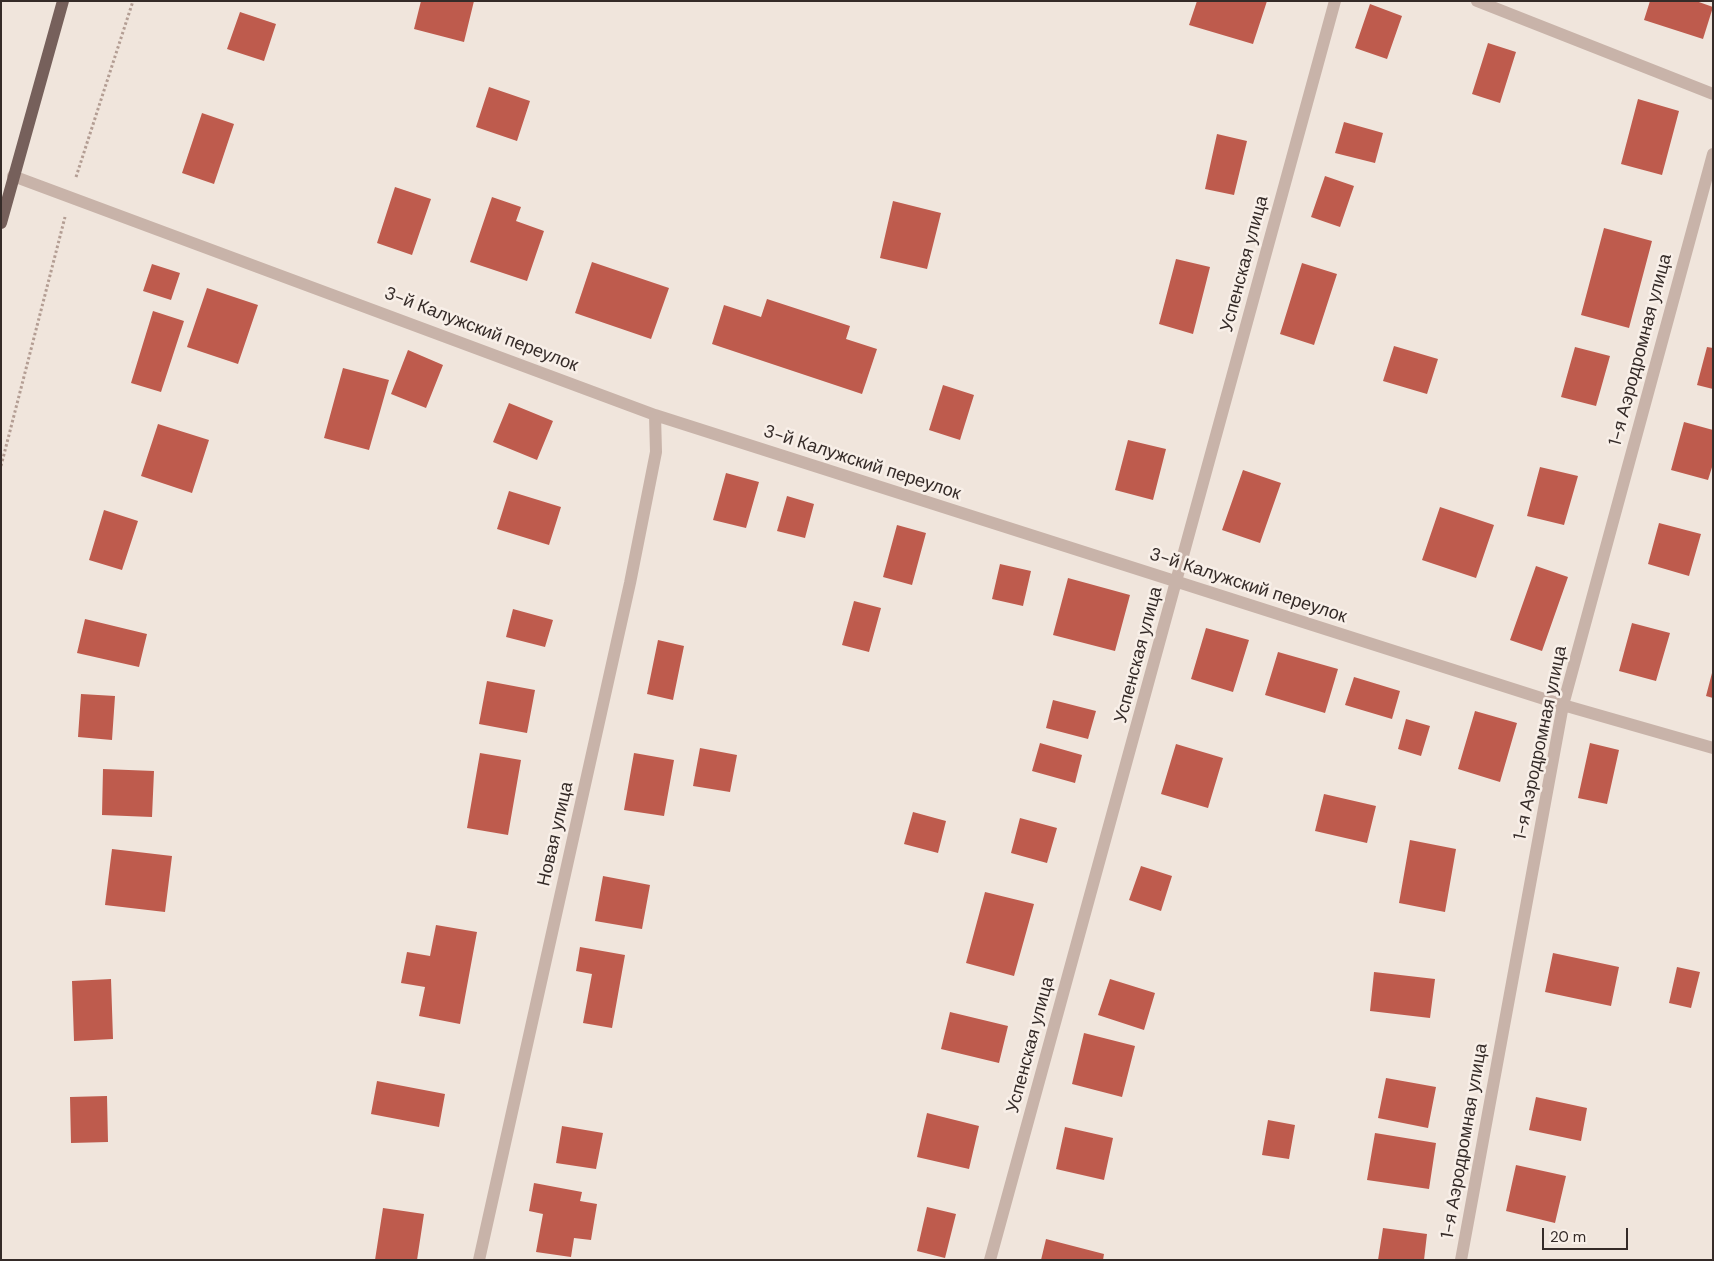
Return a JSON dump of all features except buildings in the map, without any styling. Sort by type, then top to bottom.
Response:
[{"type":"main road","points":[[1,223],[63,1]]},
{"type":"street","name":"Успенская улица","points":[[990,1260],[1335,1]]},
{"type":"street","points":[[1477,1],[1713,94]]},
{"type":"street","name":"1-я Аэродромная улица","points":[[1461,1260],[1563,704],[1713,154]]},
{"type":"street","name":"3-й Калужский переулок","points":[[13,176],[71,195],[655,415],[1563,704],[1713,748]]},
{"type":"street","name":"Новая улица","points":[[479,1260],[630,583],[656,452],[655,415]]},
{"type":"path","points":[[1,466],[71,195],[132,1]]}]
